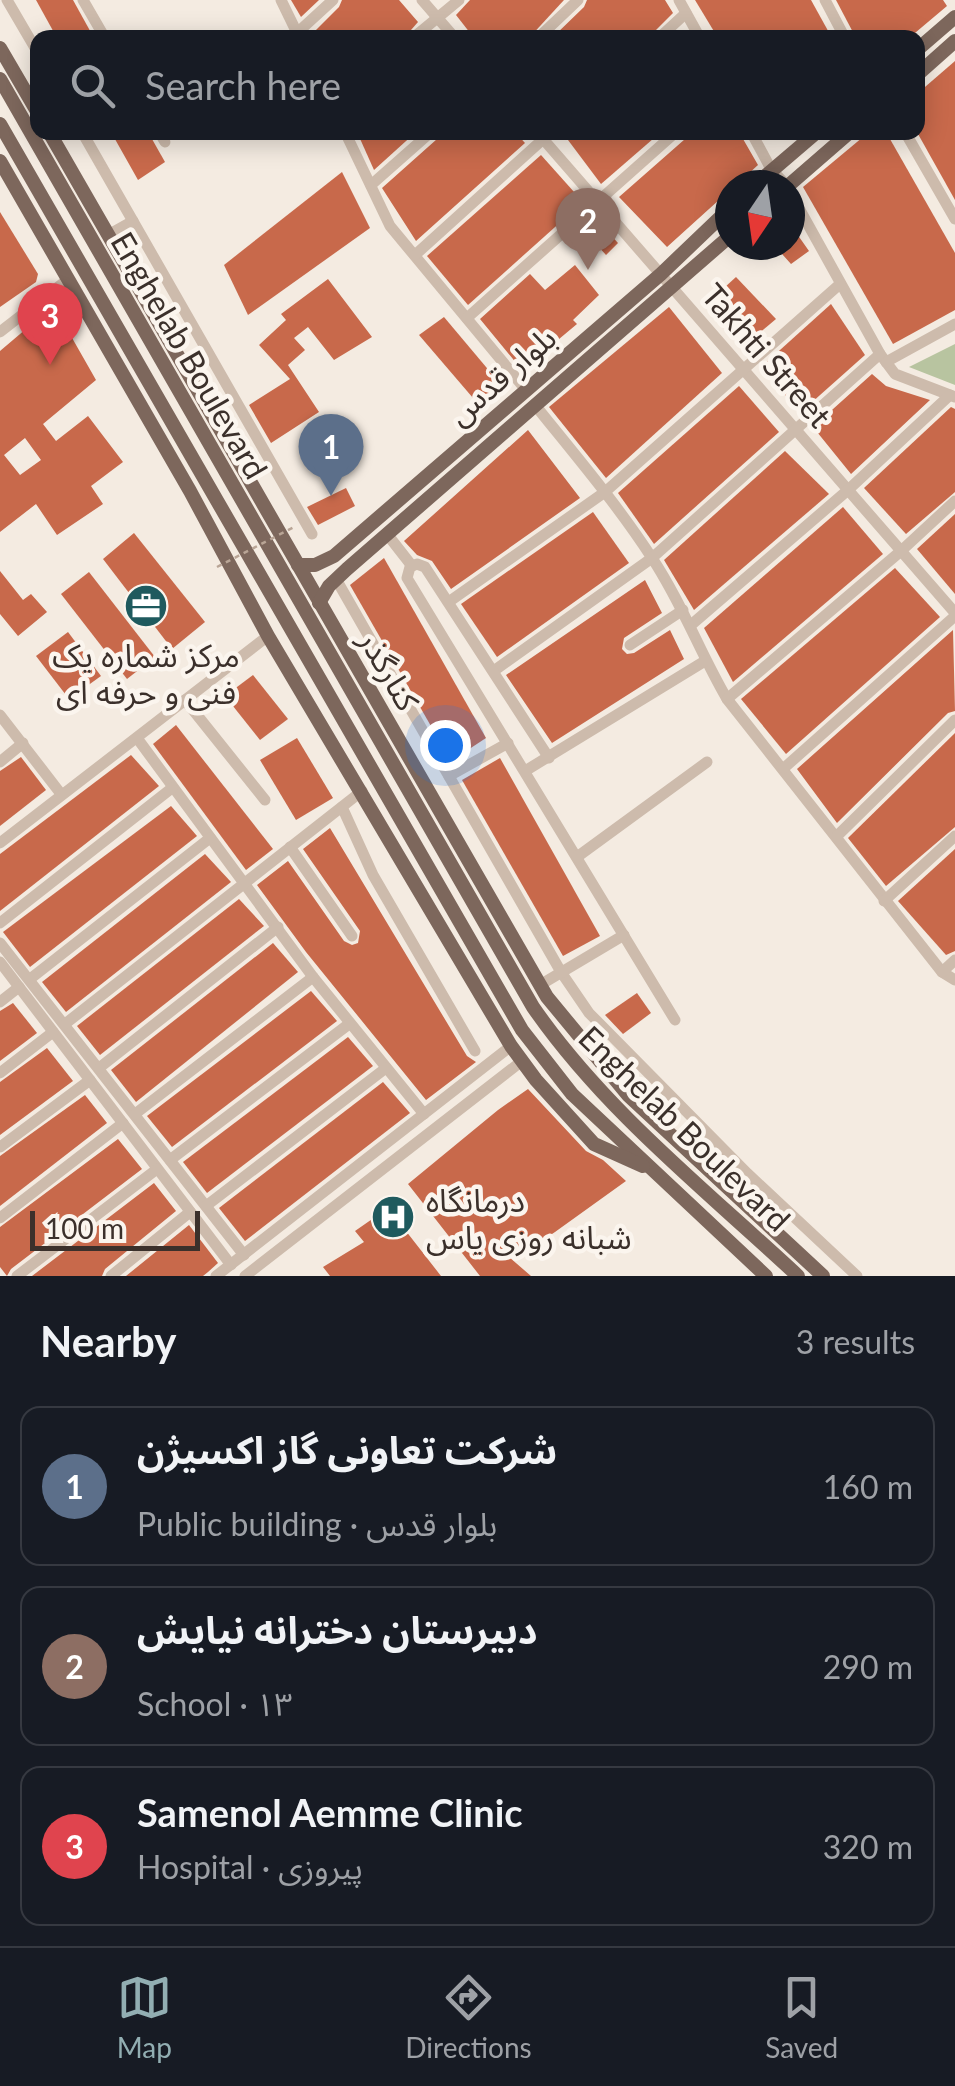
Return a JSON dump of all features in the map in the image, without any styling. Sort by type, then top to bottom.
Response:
[{"type":"main road","points":[[925,43],[955,18]]},
{"type":"main road","points":[[925,68],[955,42]]},
{"type":"main road","points":[[0,48],[30,99]]},
{"type":"main road","name":"Enghelab Boulevard","points":[[0,78],[30,130]]},
{"type":"main road","name":"Enghelab Boulevard","points":[[0,124],[500,995],[572,1094],[766,1276]]},
{"type":"main road","name":"Enghelab Boulevard","points":[[35,140],[94,226],[232,466],[372,729],[556,1041],[620,1110],[798,1276]]},
{"type":"main road","name":"کنارگذر","points":[[53,140],[94,226],[108,235],[214,420],[232,466],[298,565],[540,985],[571,1030],[628,1095],[823,1276]]},
{"type":"main road","points":[[771,169],[806,140]]},
{"type":"main road","points":[[805,172],[841,140]]},
{"type":"main road","points":[[0,161],[190,491],[268,636],[362,792],[504,1051],[594,1144],[651,1169]]},
{"type":"main road","points":[[32,180],[52,169]]},
{"type":"main road","name":"بلوار قدس","points":[[298,565],[316,565],[334,556],[661,274],[715,222]]},
{"type":"main road","name":"بلوار قدس","points":[[320,603],[336,579],[386,534],[715,249]]},
{"type":"main road","points":[[190,491],[205,480]]},
{"type":"main road","points":[[376,520],[386,534]]},
{"type":"main road","points":[[372,729],[387,721]]},
{"type":"main road","points":[[441,892],[460,881]]},
{"type":"main road","points":[[760,1240],[770,1226]]},
{"type":"street","points":[[7,0],[30,40]]},
{"type":"street","points":[[83,0],[100,30]]},
{"type":"street","points":[[281,0],[296,30]]},
{"type":"street","points":[[303,30],[333,0]]},
{"type":"street","points":[[422,0],[448,30]]},
{"type":"street","points":[[423,30],[458,0]]},
{"type":"street","points":[[546,30],[578,0]]},
{"type":"street","points":[[679,0],[696,30]]},
{"type":"street","points":[[825,0],[841,30]]},
{"type":"street","points":[[668,30],[686,13]]},
{"type":"street","points":[[87,140],[312,534]]},
{"type":"street","points":[[349,140],[390,226],[526,390]]},
{"type":"street","points":[[371,185],[422,140]]},
{"type":"street","points":[[415,255],[539,140]]},
{"type":"street","name":"Takhti Street","points":[[548,140],[955,614]]},
{"type":"street","points":[[467,318],[667,140]]},
{"type":"street","points":[[755,140],[771,169]]},
{"type":"street","points":[[910,140],[955,219]]},
{"type":"street","points":[[691,625],[953,396],[896,374],[883,358],[805,219]]},
{"type":"street","points":[[108,235],[133,221]]},
{"type":"street","points":[[0,332],[67,280]]},
{"type":"street","points":[[450,601],[604,492],[840,284]]},
{"type":"street","points":[[494,670],[652,558],[883,358],[955,324]]},
{"type":"street","points":[[535,405],[652,558],[727,699],[884,901],[942,972],[955,980]]},
{"type":"street","points":[[214,420],[238,406]]},
{"type":"street","points":[[727,699],[955,500]]},
{"type":"street","points":[[386,534],[412,566],[425,567],[450,601],[549,758]]},
{"type":"street","points":[[412,566],[407,578],[676,1020]]},
{"type":"street","points":[[336,579],[588,1013],[747,1173],[858,1276]]},
{"type":"street","points":[[630,646],[683,610]]},
{"type":"street","points":[[784,768],[955,614]]},
{"type":"street","points":[[0,843],[268,636]]},
{"type":"street","points":[[525,771],[705,661]]},
{"type":"street","points":[[185,700],[265,800]]},
{"type":"street","points":[[0,715],[61,794]]},
{"type":"street","points":[[837,836],[955,720]]},
{"type":"street","points":[[136,738],[313,977],[424,1114]]},
{"type":"street","points":[[448,776],[508,743]]},
{"type":"street","points":[[0,762],[24,744]]},
{"type":"street","points":[[577,857],[707,762]]},
{"type":"street","points":[[0,923],[172,788]]},
{"type":"street","points":[[65,1024],[362,792]]},
{"type":"street","points":[[342,807],[373,875],[475,1051]]},
{"type":"street","points":[[884,901],[955,836]]},
{"type":"street","points":[[0,1002],[210,838]]},
{"type":"street","points":[[290,847],[352,936]]},
{"type":"street","points":[[99,1068],[278,927]]},
{"type":"street","points":[[540,985],[624,935]]},
{"type":"street","points":[[0,942],[54,1032],[231,1265]]},
{"type":"street","points":[[942,972],[955,960]]},
{"type":"street","points":[[0,962],[65,1024],[244,1256]]},
{"type":"street","points":[[135,1114],[313,977]]},
{"type":"street","points":[[170,1160],[349,1024]]},
{"type":"street","points":[[0,1073],[54,1032]]},
{"type":"street","points":[[216,1276],[504,1051]]},
{"type":"street","points":[[245,1276],[516,1066]]},
{"type":"street","points":[[206,1206],[386,1068]]},
{"type":"street","points":[[0,1146],[90,1080]]},
{"type":"street","points":[[0,1218],[123,1124]]},
{"type":"street","points":[[17,1276],[158,1168]]},
{"type":"street","points":[[336,1183],[347,1196]]},
{"type":"street","points":[[111,1276],[190,1212]]},
{"type":"path","points":[[217,567],[294,527]]},
{"type":"green space","points":[[955,344],[955,385],[909,367]]},
{"type":"building","points":[[36,0],[73,0],[90,30],[53,30]]},
{"type":"building","points":[[291,0],[319,0],[301,17]]},
{"type":"building","points":[[342,0],[399,0],[418,22],[411,30],[316,30]]},
{"type":"building","points":[[470,0],[564,0],[536,30],[468,30],[456,15]]},
{"type":"building","points":[[587,0],[665,0],[673,13],[656,30],[560,30]]},
{"type":"building","points":[[695,0],[811,0],[828,30],[713,30]]},
{"type":"building","points":[[836,0],[943,0],[947,6],[918,30],[852,30]]},
{"type":"building","points":[[955,61],[955,200],[921,140],[925,140],[925,87]]},
{"type":"building","points":[[116,140],[153,140],[165,162],[138,180]]},
{"type":"building","points":[[361,140],[407,140],[374,170]]},
{"type":"building","points":[[436,140],[525,143],[416,241],[382,188]]},
{"type":"building","points":[[568,140],[652,140],[601,184]]},
{"type":"building","points":[[684,140],[744,140],[758,165],[752,170],[715,170],[715,204],[667,247],[619,197]]},
{"type":"building","points":[[859,140],[891,140],[955,253],[955,310],[893,344],[805,190],[805,185]]},
{"type":"building","points":[[541,155],[583,202],[468,305],[427,256]]},
{"type":"building","points":[[342,172],[370,228],[248,315],[224,265]]},
{"type":"building","points":[[0,212],[38,274],[36,282],[0,307]]},
{"type":"building","points":[[594,217],[618,243],[606,255],[588,235],[576,241],[572,237]]},
{"type":"building","points":[[575,265],[599,295],[573,320],[577,324],[522,370],[480,319],[530,274],[545,290]]},
{"type":"building","points":[[736,277],[776,319],[750,341],[713,298]]},
{"type":"building","points":[[328,279],[372,337],[334,360],[308,327],[294,338],[305,350],[288,365],[319,412],[271,443],[249,405],[290,379],[259,345],[286,320],[281,314]]},
{"type":"building","points":[[831,304],[865,355],[801,412],[760,368]]},
{"type":"building","points":[[669,307],[722,373],[606,478],[549,407]]},
{"type":"building","points":[[46,312],[59,315],[96,380],[43,424],[56,441],[88,416],[123,462],[91,486],[103,504],[57,535],[36,504],[0,532],[0,351]],"holes":[[[25,438],[41,460],[20,475],[4,455]]]},
{"type":"building","points":[[444,317],[502,386],[479,405],[419,335]]},
{"type":"building","points":[[872,374],[886,386],[930,400],[851,474],[813,427]]},
{"type":"building","points":[[739,386],[779,432],[654,544],[618,493]]},
{"type":"building","points":[[951,407],[955,409],[955,492],[906,534],[864,488]]},
{"type":"building","points":[[528,430],[580,498],[451,589],[432,561],[417,555],[404,541]]},
{"type":"building","points":[[785,451],[829,494],[694,610],[664,560]]},
{"type":"building","points":[[346,488],[355,506],[318,525],[307,507]]},
{"type":"building","points":[[843,507],[883,554],[733,682],[704,628]]},
{"type":"building","points":[[593,512],[629,563],[497,657],[461,604]]},
{"type":"building","points":[[955,514],[955,594],[917,549]]},
{"type":"building","points":[[134,533],[205,622],[172,649],[103,559]]},
{"type":"building","points":[[384,558],[486,738],[451,761],[350,585]]},
{"type":"building","points":[[895,568],[940,617],[786,754],[741,699]]},
{"type":"building","points":[[0,571],[23,600],[31,594],[47,612],[18,636],[0,614]]},
{"type":"building","points":[[89,572],[155,657],[127,679],[61,594]]},
{"type":"building","points":[[645,580],[662,613],[624,638],[622,649],[627,654],[634,653],[670,630],[684,659],[552,743],[506,675]]},
{"type":"building","points":[[953,630],[955,711],[948,713],[837,823],[797,769]]},
{"type":"building","points":[[68,632],[101,676],[69,699],[36,656]]},
{"type":"building","points":[[253,675],[288,719],[260,740],[225,696]]},
{"type":"building","points":[[176,725],[273,849],[246,870],[153,744]]},
{"type":"building","points":[[955,733],[955,827],[886,886],[848,838]]},
{"type":"building","points":[[297,738],[333,798],[296,820],[260,760]]},
{"type":"building","points":[[131,755],[159,786],[0,911],[0,854]]},
{"type":"building","points":[[21,757],[46,790],[0,826],[0,771]]},
{"type":"building","points":[[500,758],[600,936],[563,956],[462,780]]},
{"type":"building","points":[[171,806],[197,836],[30,967],[3,932]]},
{"type":"building","points":[[330,828],[467,1056],[476,1062],[426,1100],[257,885],[288,861],[344,941],[358,943],[360,931],[303,849]]},
{"type":"building","points":[[955,849],[955,951],[946,955],[898,901]]},
{"type":"building","points":[[205,854],[231,882],[66,1012],[42,982]]},
{"type":"building","points":[[239,899],[264,926],[100,1055],[77,1026]]},
{"type":"building","points":[[273,943],[298,972],[136,1102],[111,1070]]},
{"type":"building","points":[[311,991],[337,1021],[172,1147],[147,1116]]},
{"type":"building","points":[[637,993],[651,1013],[623,1034],[605,1015]]},
{"type":"building","points":[[13,1003],[37,1033],[0,1061],[0,1011]]},
{"type":"building","points":[[348,1037],[373,1066],[207,1193],[183,1162]]},
{"type":"building","points":[[47,1048],[73,1081],[0,1135],[0,1082]]},
{"type":"building","points":[[383,1082],[410,1113],[245,1241],[219,1208]]},
{"type":"building","points":[[528,1089],[586,1151],[626,1181],[534,1246],[531,1242],[509,1257],[531,1276],[480,1276],[408,1184]]},
{"type":"building","points":[[85,1095],[107,1123],[0,1206],[0,1156]]},
{"type":"building","points":[[118,1139],[142,1169],[11,1269],[7,1276],[0,1267],[0,1227]]},
{"type":"building","points":[[154,1183],[176,1211],[105,1269],[102,1276],[32,1276]]},
{"type":"building","points":[[388,1208],[441,1276],[330,1276],[323,1267],[364,1242],[355,1231]]},
{"type":"building","points":[[189,1225],[218,1263],[208,1272],[203,1276],[126,1276]]},
{"type":"place","name":"دبیرستان دخترانه نیایش","points":[[588,270]]},
{"type":"place","name":"Samenol Aemme Clinic","points":[[50,365]]},
{"type":"place","name":"شرکت تعاونی گاز اکسیژن","points":[[331,496]]},
{"type":"place","name":"مرکز شماره یک فنی و حرفه ای","points":[[146,606]]},
{"type":"place","name":"درمانگاه شبانه روزی یاس","points":[[393,1217]]}]
